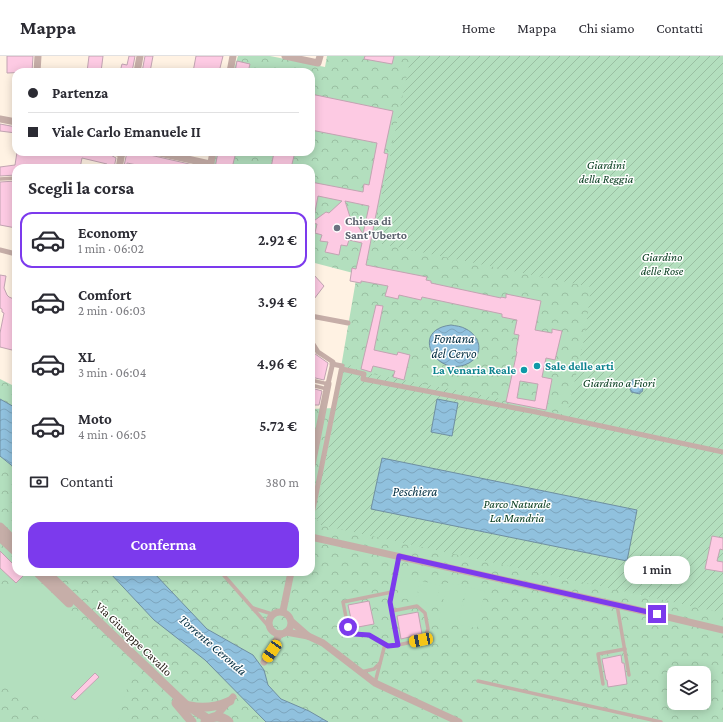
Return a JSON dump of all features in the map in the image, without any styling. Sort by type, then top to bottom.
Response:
[{"type":"street","points":[[37,68],[38,56]]},
{"type":"street","points":[[138,68],[140,56]]},
{"type":"street","points":[[231,68],[233,56]]},
{"type":"street","points":[[285,56],[319,59]]},
{"type":"street","points":[[0,119],[12,121]]},
{"type":"street","points":[[171,156],[202,164]]},
{"type":"street","points":[[0,250],[12,253]]},
{"type":"street","points":[[315,317],[348,323]]},
{"type":"street","points":[[315,347],[318,352],[332,363],[342,366],[342,369],[364,374],[363,379],[536,412],[723,452]]},
{"type":"street","points":[[315,450],[332,363]]},
{"type":"street","points":[[315,500],[342,369]]},
{"type":"street","points":[[0,527],[12,539]]},
{"type":"street","points":[[0,537],[12,548]]},
{"type":"street","points":[[315,538],[723,630]]},
{"type":"street","name":"Via Giuseppe Cavallo","points":[[41,576],[181,707],[192,722]]},
{"type":"street","name":"Via Giuseppe Cavallo","points":[[50,576],[185,704],[217,720]]},
{"type":"street","points":[[283,611],[290,576]]},
{"type":"street","points":[[308,636],[277,632],[269,621],[272,614],[283,611],[289,615],[292,622],[308,636],[323,643],[375,683],[459,722]]},
{"type":"street","points":[[277,632],[290,628],[292,622]]},
{"type":"street","points":[[264,662],[272,651],[277,632]]},
{"type":"street","points":[[185,704],[200,708],[219,705],[231,699]]},
{"type":"street","points":[[217,720],[231,699]]},
{"type":"lane","points":[[0,179],[12,178]]},
{"type":"lane","points":[[315,381],[328,386]]},
{"type":"lane","points":[[315,386],[328,386]]},
{"type":"lane","points":[[398,645],[390,602],[399,556]]},
{"type":"lane","points":[[224,576],[252,608],[277,632]]},
{"type":"lane","points":[[392,592],[343,602],[348,627],[354,634],[369,635],[388,646],[421,640],[425,637],[428,629],[425,613],[417,606],[392,611]]},
{"type":"lane","points":[[617,605],[630,675]]},
{"type":"lane","points":[[252,608],[272,614]]},
{"type":"lane","points":[[375,683],[385,644]]},
{"type":"lane","points":[[603,684],[598,654],[625,649]]},
{"type":"lane","points":[[360,672],[374,669],[380,662]]},
{"type":"lane","points":[[478,681],[661,722]]},
{"type":"green space","name":"Parco Naturale La Mandria","points":[[238,56],[270,56],[325,67],[327,56],[723,56],[723,722],[0,722],[0,379],[12,385],[12,576],[315,576],[315,409],[334,408],[357,274],[315,263],[315,164],[214,164],[215,156],[315,156],[315,68],[234,68]]},
{"type":"green space","name":"Giardini della Reggia","points":[[411,56],[723,56],[723,613],[321,525],[315,517],[345,364],[357,367],[357,371],[501,399],[500,403],[567,415],[585,335],[591,287],[372,242]]},
{"type":"green space","points":[[24,576],[32,576],[132,670],[118,722],[49,722],[24,704],[0,682],[0,601]]},
{"type":"green space","points":[[401,577],[420,581],[416,601],[397,597]]},
{"type":"green space","points":[[421,581],[440,585],[436,605],[417,601]]},
{"type":"green space","points":[[447,583],[466,586],[458,624],[439,620]]},
{"type":"green space","points":[[467,587],[485,591],[477,628],[459,625]]},
{"type":"water","name":"Fontana del Cervo","points":[[451,325],[466,329],[475,336],[477,340],[479,350],[474,359],[469,363],[457,366],[447,365],[438,360],[432,352],[429,344],[431,335],[438,329]]},
{"type":"water","points":[[632,380],[643,381],[642,383],[644,384],[640,394],[631,392],[630,390]]},
{"type":"water","points":[[0,399],[12,406],[12,466],[0,456]]},
{"type":"water","points":[[437,399],[458,403],[452,436],[431,432]]},
{"type":"water","name":"Peschiera","points":[[382,458],[637,510],[627,561],[371,509]]},
{"type":"water","name":"Torrente Ceronda","points":[[113,576],[157,576],[207,629],[253,655],[264,670],[268,685],[281,699],[309,711],[328,722],[266,722],[205,660],[154,620]]},
{"type":"building","points":[[7,56],[33,56],[32,68],[12,68],[12,73],[7,73]]},
{"type":"building","points":[[89,56],[103,56],[102,68],[88,68]]},
{"type":"building","points":[[129,56],[135,56],[133,68],[121,68],[122,64],[127,65]]},
{"type":"building","points":[[145,56],[153,56],[151,68],[143,68]]},
{"type":"building","points":[[196,56],[223,56],[220,68],[194,68]]},
{"type":"building","points":[[365,56],[394,56],[392,64],[364,59]]},
{"type":"building","points":[[237,61],[250,64],[249,68],[236,68]]},
{"type":"building","points":[[315,95],[393,111],[384,153],[388,154],[366,265],[427,277],[426,280],[431,281],[431,283],[501,298],[506,298],[506,294],[541,301],[535,330],[552,333],[552,329],[562,331],[555,360],[546,358],[542,377],[552,379],[546,410],[506,402],[517,352],[519,335],[514,334],[517,320],[502,317],[502,314],[422,297],[421,300],[399,295],[398,299],[385,296],[388,286],[361,281],[361,283],[350,281],[352,268],[356,269],[362,243],[349,240],[347,246],[341,245],[339,255],[325,252],[328,242],[320,241],[322,235],[315,233],[317,224],[315,224],[315,220],[326,212],[329,213],[342,201],[318,196],[315,212],[315,183],[363,192],[364,184],[369,185],[377,143],[315,131]],"holes":[[[345,201],[369,206],[363,234],[353,218],[350,217]],[[520,381],[538,384],[535,401],[517,398]]]},
{"type":"building","points":[[0,124],[12,126],[12,132],[0,131]]},
{"type":"building","points":[[16,156],[112,156],[116,158],[115,164],[107,164],[82,158],[81,164],[15,164]]},
{"type":"building","points":[[126,156],[154,156],[189,164],[127,163],[124,164]]},
{"type":"building","points":[[217,156],[235,156],[233,164],[216,164]]},
{"type":"building","points":[[273,156],[294,156],[292,164],[272,164]]},
{"type":"building","points":[[12,165],[12,175],[0,176],[0,167]]},
{"type":"building","points":[[12,181],[12,227],[0,225],[0,182]]},
{"type":"building","points":[[0,275],[6,276],[4,288],[7,295],[12,298],[12,350],[0,347],[0,333],[4,313],[0,308]]},
{"type":"building","points":[[315,276],[324,286],[315,298]]},
{"type":"building","points":[[376,305],[383,306],[374,350],[397,355],[398,352],[410,355],[404,380],[393,377],[395,371],[373,366],[371,372],[361,369]]},
{"type":"building","points":[[315,354],[328,363],[324,380],[315,378]]},
{"type":"building","points":[[315,389],[322,391],[319,405],[315,405]]},
{"type":"building","points":[[712,536],[723,538],[723,550],[720,549],[717,561],[723,562],[723,572],[705,569]]},
{"type":"building","points":[[0,551],[12,563],[12,576],[23,576],[16,583],[0,568]]},
{"type":"building","points":[[369,601],[374,624],[353,628],[348,605]]},
{"type":"building","points":[[418,612],[422,634],[401,639],[397,616]]},
{"type":"building","points":[[621,655],[622,663],[624,663],[627,684],[608,687],[602,659]]},
{"type":"building","points":[[95,673],[99,677],[75,700],[71,697]]},
{"type":"place","name":"Chiesa di Sant'Uberto","points":[[337,228]]},
{"type":"place","name":"Sale delle arti","points":[[537,366]]},
{"type":"place","name":"La Venaria Reale","points":[[524,370]]},
{"type":"route","points":[[348,627],[354,634],[369,635],[388,646],[398,645],[390,602],[399,556],[657,614]]},
{"type":"park label","name":"Giardino delle Rose","points":[[662,264]]},
{"type":"park label","name":"Giardino a Fiori","points":[[619,383]]}]
